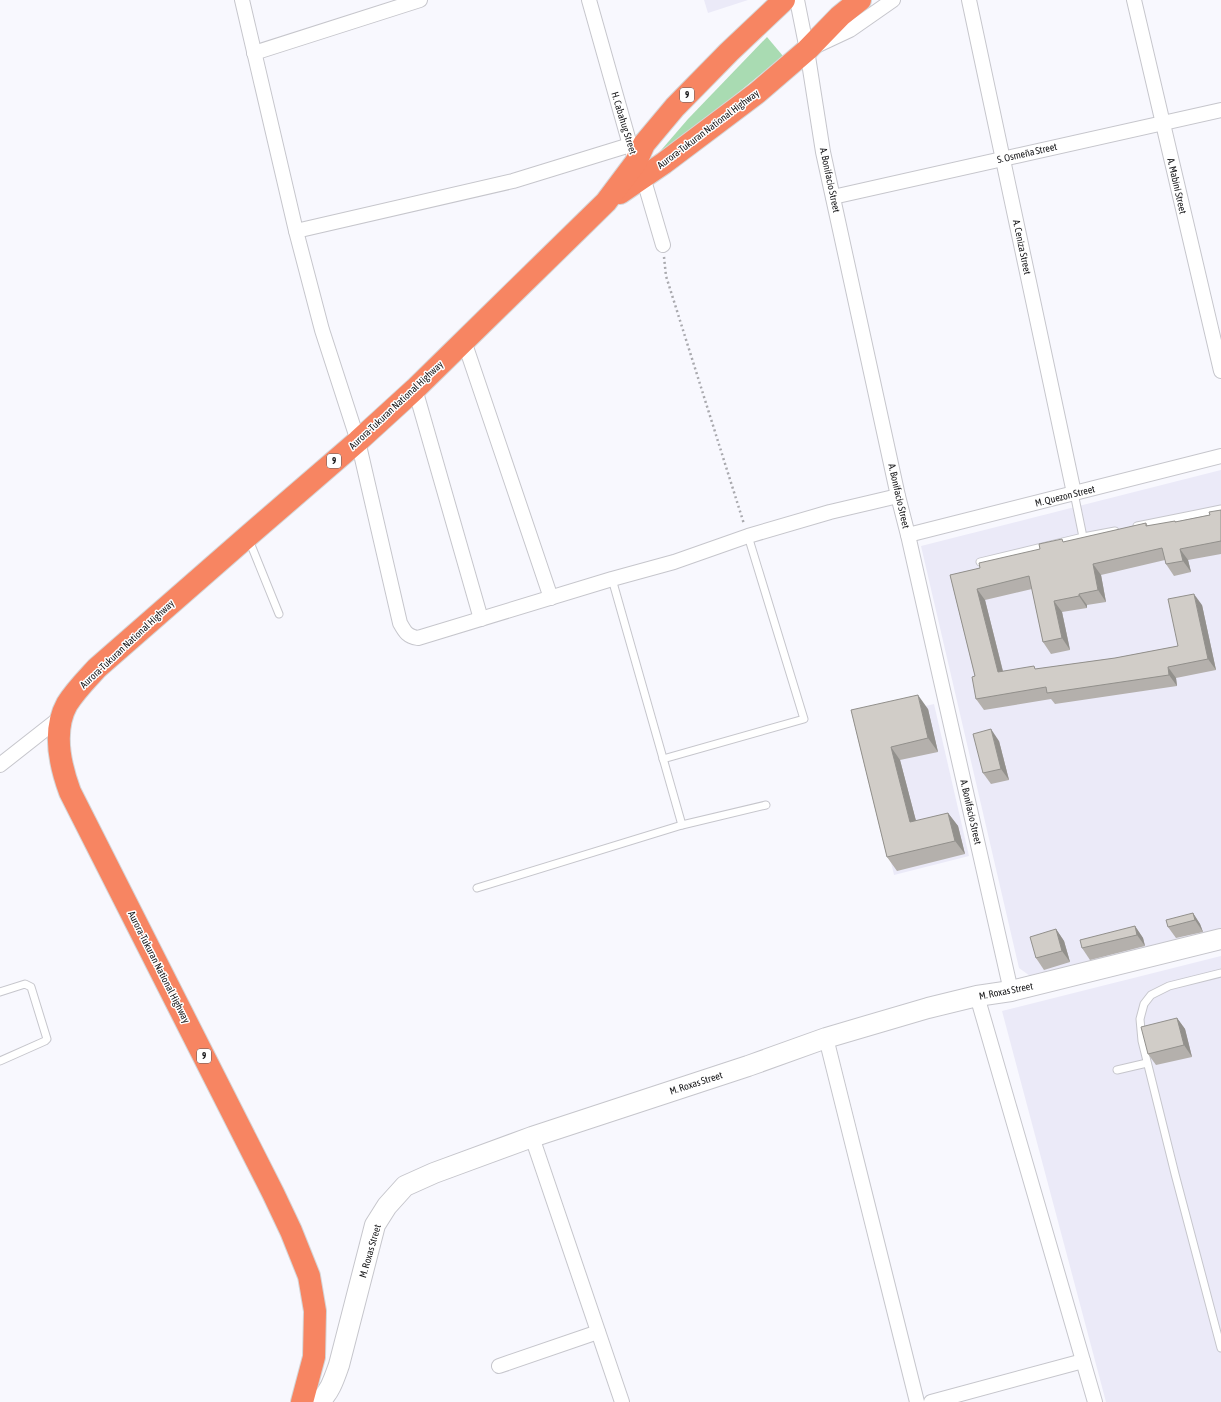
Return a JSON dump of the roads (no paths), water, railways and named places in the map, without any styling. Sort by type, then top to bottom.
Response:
[{"type":"highway","name":"Aurora-Tukuran National Highway","points":[[302,1402],[314,1357],[315,1311],[308,1276],[291,1232],[273,1193],[70,792],[63,773],[59,754],[59,738],[62,717],[67,705],[79,687],[97,668],[358,441],[415,389],[606,202],[636,162],[644,144],[676,107],[729,52],[784,0]]},
{"type":"highway","name":"Aurora-Tukuran National Highway","points":[[636,162],[697,139],[757,93],[807,50],[840,16],[860,0]]},
{"type":"street","points":[[242,0],[296,231],[322,330],[358,441],[400,623],[410,637],[418,638],[612,579],[674,562],[748,536],[830,512],[898,496]]},
{"type":"street","points":[[254,53],[420,0]]},
{"type":"street","name":"H. Cabahug Street","points":[[589,0],[636,162],[663,245]]},
{"type":"street","name":"A. Bonifacio Street","points":[[797,0],[807,50],[823,152],[898,496],[1010,991]]},
{"type":"street","name":"Aurora-Tukuran National Highway","points":[[807,50],[850,30],[893,0]]},
{"type":"street","name":"A. Ceniza Street","points":[[969,0],[1074,493]]},
{"type":"street","name":"A. Mabini Street","points":[[1134,0],[1221,371]]},
{"type":"street","name":"S. Osmeña Street","points":[[833,197],[1221,110]]},
{"type":"street","points":[[296,231],[513,181],[636,162]]},
{"type":"street","points":[[464,341],[550,598]]},
{"type":"street","points":[[415,389],[481,619]]},
{"type":"street","name":"M. Quezon Street","points":[[908,535],[1221,456]]},
{"type":"street","points":[[0,765],[62,717]]},
{"type":"street","name":"M. Roxas Street","points":[[319,1402],[325,1397],[332,1384],[339,1365],[375,1225],[387,1206],[405,1186],[434,1172],[532,1137],[748,1066],[826,1038],[928,1008],[977,996],[1010,991],[1221,939]]},
{"type":"street","points":[[977,996],[1095,1402]]},
{"type":"street","points":[[826,1038],[917,1402]]},
{"type":"street","points":[[532,1137],[622,1402]]},
{"type":"street","points":[[498,1366],[598,1332]]},
{"type":"street","points":[[931,1402],[1083,1361]]},
{"type":"lane","points":[[1074,493],[1083,537]]},
{"type":"lane","points":[[1129,528],[1221,509]]},
{"type":"lane","points":[[980,562],[1121,529]]},
{"type":"lane","points":[[248,536],[279,614]]},
{"type":"lane","points":[[664,759],[804,719],[748,536]]},
{"type":"lane","points":[[612,579],[682,825]]},
{"type":"lane","points":[[477,888],[682,825],[766,805]]},
{"type":"lane","points":[[1221,973],[1169,986],[1151,995],[1144,1004],[1140,1019],[1142,1041],[1174,1174],[1221,1348]]},
{"type":"lane","points":[[0,992],[25,984],[31,988],[47,1039],[0,1061]]},
{"type":"lane","points":[[1117,1070],[1147,1063]]}]
